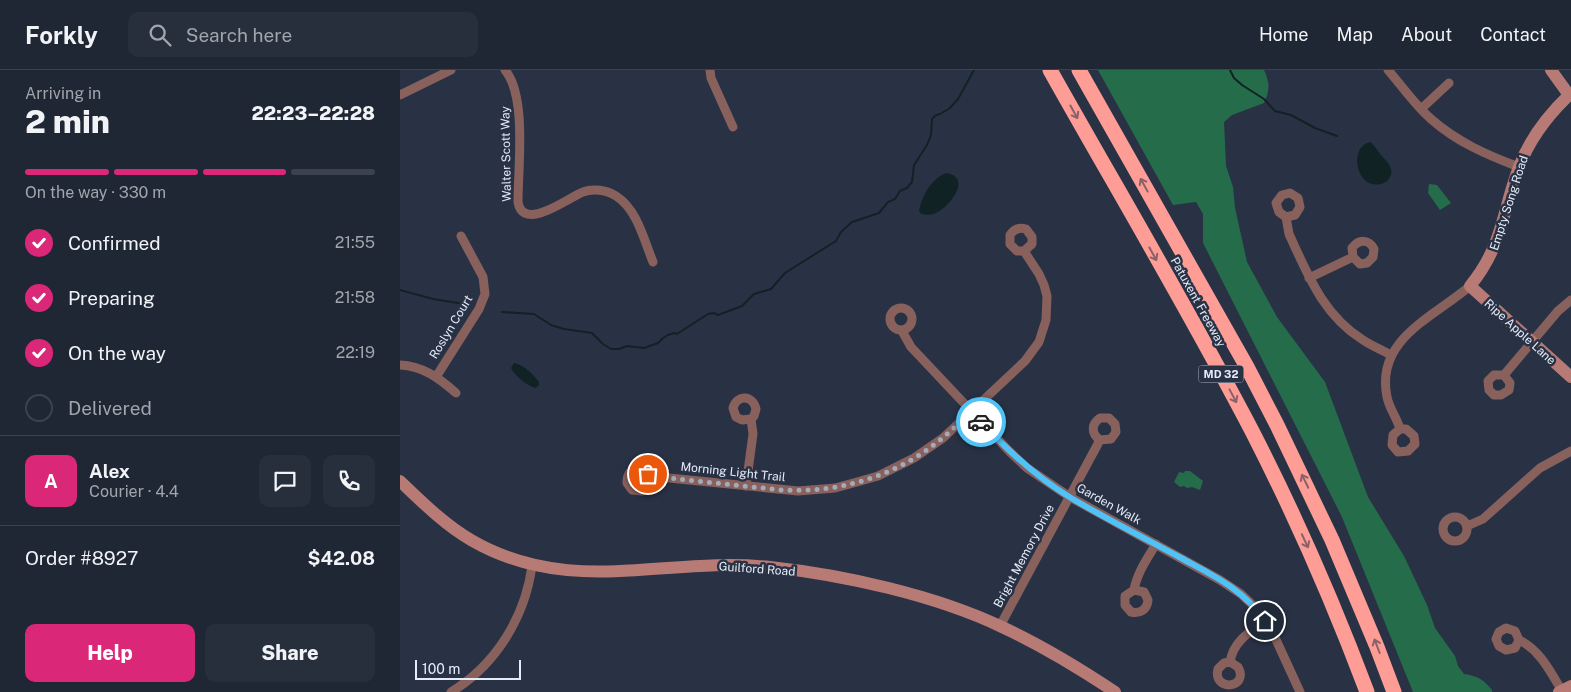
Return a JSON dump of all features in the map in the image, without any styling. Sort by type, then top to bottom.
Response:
[{"type":"highway","name":"Patuxent Freeway","points":[[1050,70],[1254,434],[1323,582],[1367,692]]},
{"type":"highway","name":"Patuxent Freeway","points":[[1079,70],[1247,367],[1277,425],[1339,556],[1394,692]]},
{"type":"main road","points":[[1551,70],[1570,96]]},
{"type":"main road","name":"Empty Song Road","points":[[1470,286],[1497,244],[1519,167],[1539,128],[1570,96]]},
{"type":"main road","name":"Ripe Apple Lane","points":[[1470,286],[1571,378]]},
{"type":"main road","name":"Guilford Road","points":[[400,481],[462,535],[498,554],[532,566],[591,573],[735,565],[789,569],[896,590],[934,601],[1000,626],[1060,658],[1116,692]]},
{"type":"street","points":[[400,95],[451,70]]},
{"type":"street","name":"Walter Scott Way","points":[[505,70],[514,86],[519,106],[518,202],[521,210],[524,213],[533,215],[560,206],[575,196],[590,190],[606,191],[615,194],[627,204],[632,212],[653,262]]},
{"type":"street","points":[[710,70],[710,78],[733,127]]},
{"type":"street","points":[[1388,70],[1421,109],[1442,128],[1489,156],[1519,167]]},
{"type":"street","points":[[1421,109],[1449,83]]},
{"type":"street","points":[[1286,217],[1289,234],[1317,294],[1338,319],[1364,340],[1391,354]]},
{"type":"street","name":"Roslyn Court","points":[[436,376],[479,308],[485,294],[483,277],[461,236]]},
{"type":"street","name":"Morning Light Trail","points":[[649,476],[781,490],[815,490],[835,488],[878,476],[930,448],[1025,362],[1033,352],[1043,332],[1047,311],[1047,296],[1044,286],[1024,251]]},
{"type":"street","points":[[1309,278],[1353,257]]},
{"type":"street","name":"Empty Song Road","points":[[1400,429],[1389,404],[1386,390],[1386,373],[1391,354],[1407,334],[1470,286]]},
{"type":"street","points":[[1504,375],[1558,311],[1571,300]]},
{"type":"street","name":"Garden Walk","points":[[902,331],[911,347],[1009,452],[1027,468],[1070,497],[1236,590],[1251,602],[1279,644],[1300,692]]},
{"type":"street","points":[[400,365],[426,370],[456,393]]},
{"type":"street","points":[[746,486],[753,434],[751,419]]},
{"type":"street","name":"Bright Memory Drive","points":[[1000,626],[1100,440]]},
{"type":"street","points":[[1467,526],[1483,519],[1540,468],[1571,451]]},
{"type":"street","points":[[1134,590],[1138,574],[1156,544]]},
{"type":"street","points":[[451,692],[482,668],[510,631],[517,619],[527,591],[532,566]]},
{"type":"street","points":[[1230,662],[1231,653],[1238,642],[1265,621]]},
{"type":"street","points":[[1519,640],[1538,653],[1564,690]]},
{"type":"green space","points":[[1098,70],[1264,70],[1268,86],[1264,103],[1232,115],[1224,122],[1226,166],[1233,187],[1235,208],[1247,262],[1277,317],[1325,382],[1368,497],[1404,556],[1427,605],[1435,628],[1455,656],[1458,666],[1464,674],[1480,679],[1492,692],[1413,692],[1342,517],[1203,243],[1203,214],[1196,202],[1173,205]]},
{"type":"green space","points":[[1429,184],[1437,185],[1451,203],[1440,210],[1428,193]]},
{"type":"green space","points":[[1185,471],[1190,471],[1203,481],[1200,490],[1192,487],[1180,487],[1174,482],[1179,472],[1184,473]]},
{"type":"shaded area","points":[[1370,142],[1390,166],[1391,173],[1388,180],[1381,184],[1372,184],[1366,181],[1358,167],[1357,159],[1359,152],[1363,145]]},
{"type":"shaded area","points":[[946,173],[958,180],[958,186],[952,199],[942,210],[936,213],[929,215],[921,214],[919,211],[920,205],[928,189],[936,179]]},
{"type":"shaded area","points":[[514,363],[525,368],[534,376],[539,382],[536,388],[525,383],[515,374],[511,368]]},
{"type":"waterway","points":[[502,312],[534,314],[551,325],[592,333],[611,349],[619,349],[627,346],[644,348],[658,343],[668,335],[677,334],[708,314],[714,313],[718,315],[742,306],[754,294],[771,289],[785,273],[836,241],[841,232],[852,222],[879,213],[888,202],[895,199],[900,191],[907,188],[912,182],[914,165],[931,135],[932,119],[950,108],[958,99],[974,70]]},
{"type":"waterway","points":[[1230,70],[1234,78],[1264,99],[1275,111],[1291,115],[1315,128],[1337,136]]},
{"type":"waterway","points":[[400,290],[433,299],[464,304]]},
{"type":"way so far","points":[[648,474],[649,476],[781,490],[798,491],[835,488],[878,476],[914,458],[943,438],[971,412],[981,422]]},
{"type":"route","points":[[981,422],[1009,452],[1044,480],[1070,497],[1220,580],[1251,602],[1265,621]]}]
